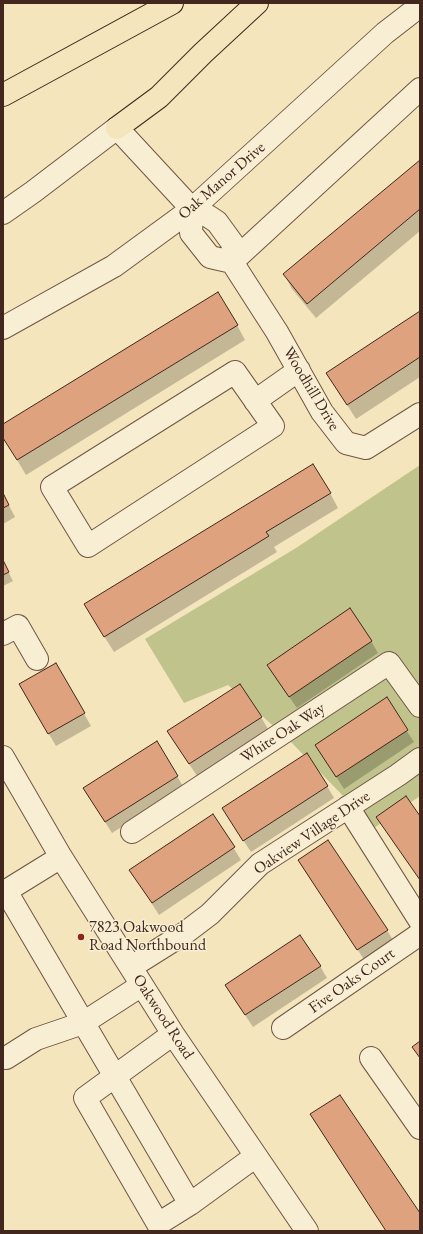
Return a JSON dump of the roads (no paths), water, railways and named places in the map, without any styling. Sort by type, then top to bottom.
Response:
[{"type":"highway","points":[[3,95],[172,3]]},
{"type":"highway","points":[[117,128],[159,97],[203,53],[257,3]]},
{"type":"street","name":"Oak Manor Drive","points":[[3,328],[114,266],[192,209],[385,33],[420,6]]},
{"type":"street","points":[[3,213],[117,128],[192,209],[191,233],[210,257],[232,262],[420,89]]},
{"type":"street","name":"Woodhill Drive","points":[[232,262],[299,370],[322,412],[346,443],[366,448],[420,414]]},
{"type":"street","points":[[255,401],[299,370]]},
{"type":"street","points":[[235,372],[255,401],[273,426],[88,546],[52,487],[235,372]]},
{"type":"street","points":[[3,634],[18,626],[37,659]]},
{"type":"street","name":"White Oak Way","points":[[132,832],[389,663],[420,706]]},
{"type":"street","name":"Oakwood Road","points":[[3,757],[61,857],[173,1034],[307,1231]]},
{"type":"street","name":"Oakview Village Drive","points":[[6,1058],[36,1039],[83,1023],[185,933],[210,914],[260,864],[398,775],[420,759]]},
{"type":"street","points":[[348,807],[420,921]]},
{"type":"street","points":[[61,857],[4,892],[190,1204]]},
{"type":"street","name":"Five Oaks Court","points":[[283,1028],[420,934]]},
{"type":"street","points":[[173,1034],[86,1098],[151,1227],[190,1204],[256,1156]]},
{"type":"street","points":[[371,1058],[420,1128]]},
{"type":"place","name":"7823 Oakwood Road Northbound","points":[[81,937]]}]
